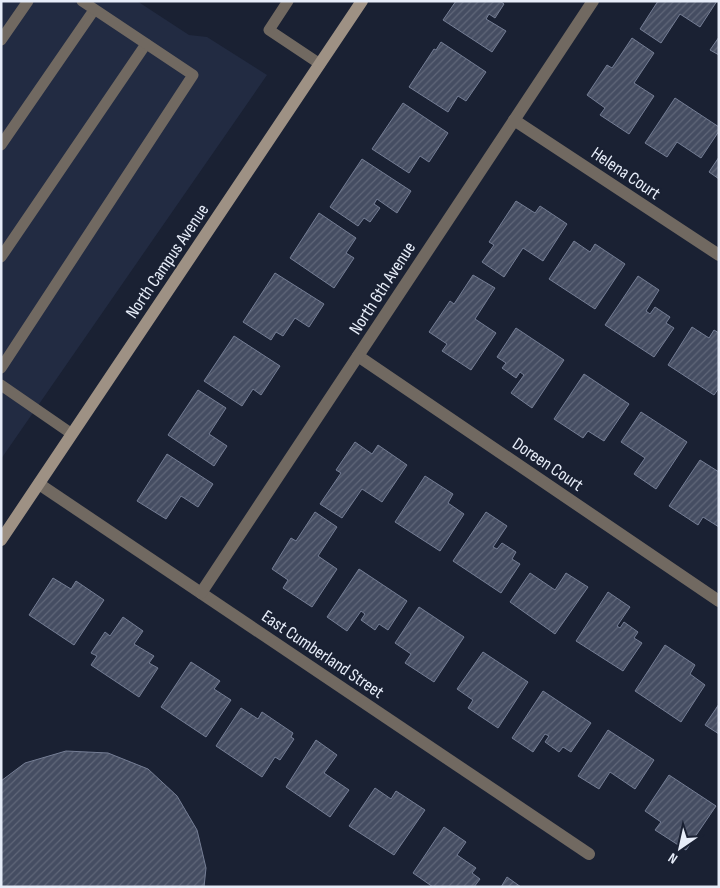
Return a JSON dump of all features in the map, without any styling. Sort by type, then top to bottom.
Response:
[{"type":"main road","name":"North Campus Avenue","points":[[1,540],[362,1]]},
{"type":"street","name":"North 6th Avenue","points":[[201,594],[593,1]]},
{"type":"street","name":"Helena Court","points":[[514,120],[719,255]]},
{"type":"street","name":"Doreen Court","points":[[358,356],[719,601]]},
{"type":"street","name":"East Cumberland Street","points":[[38,484],[589,854]]},
{"type":"lane","points":[[1,40],[28,1]]},
{"type":"lane","points":[[1,368],[194,74],[82,1]]},
{"type":"lane","points":[[288,1],[269,30],[320,64]]},
{"type":"lane","points":[[1,145],[94,10]]},
{"type":"lane","points":[[1,257],[146,44]]},
{"type":"lane","points":[[1,385],[72,434]]},
{"type":"shaded area","points":[[1,1],[137,1],[189,35],[207,37],[267,75],[1,459]]},
{"type":"building","points":[[456,1],[500,1],[504,4],[495,18],[489,14],[486,19],[506,31],[492,52],[443,20]]},
{"type":"building","points":[[658,1],[717,1],[700,27],[680,14],[661,43],[640,29]]},
{"type":"building","points":[[719,37],[719,55],[710,50]]},
{"type":"building","points":[[632,38],[654,53],[634,83],[654,96],[629,134],[600,115],[605,108],[587,95],[607,65],[612,68]]},
{"type":"building","points":[[441,42],[486,72],[466,101],[458,96],[448,112],[409,87],[434,49],[436,50]]},
{"type":"building","points":[[675,98],[719,127],[719,131],[701,158],[677,142],[667,157],[645,143]]},
{"type":"building","points":[[403,103],[448,133],[429,162],[420,156],[409,173],[372,149]]},
{"type":"building","points":[[719,157],[719,179],[709,172]]},
{"type":"building","points":[[362,159],[411,191],[397,213],[377,199],[374,204],[380,208],[370,222],[364,218],[358,226],[330,207]]},
{"type":"building","points":[[516,201],[535,213],[540,206],[567,224],[543,261],[523,248],[504,277],[482,262],[494,245],[489,242]]},
{"type":"building","points":[[319,213],[356,238],[346,253],[354,258],[334,288],[290,258]]},
{"type":"building","points":[[574,241],[590,252],[595,244],[625,264],[595,309],[549,279]]},
{"type":"building","points":[[275,273],[324,304],[309,327],[295,318],[283,336],[276,332],[271,340],[243,322]]},
{"type":"building","points":[[473,275],[495,288],[475,319],[496,333],[471,370],[442,351],[447,344],[429,332],[450,301],[454,304]]},
{"type":"building","points":[[638,276],[659,290],[646,311],[650,314],[655,307],[670,317],[666,323],[674,328],[654,357],[605,325]]},
{"type":"building","points":[[692,327],[709,338],[714,330],[719,333],[719,388],[714,395],[668,365]]},
{"type":"building","points":[[516,328],[564,360],[532,408],[511,393],[524,375],[520,372],[516,378],[502,368],[506,363],[497,357]]},
{"type":"building","points":[[234,336],[280,366],[261,395],[253,389],[242,406],[204,381]]},
{"type":"building","points":[[584,374],[629,404],[604,441],[588,431],[583,438],[554,419]]},
{"type":"building","points":[[198,390],[226,408],[209,434],[227,446],[214,466],[168,435]]},
{"type":"building","points":[[641,412],[687,442],[656,489],[634,474],[645,458],[621,442]]},
{"type":"building","points":[[355,442],[372,454],[378,445],[407,465],[382,502],[362,489],[342,518],[320,504],[341,473],[336,470]]},
{"type":"building","points":[[167,454],[213,484],[198,507],[181,496],[166,519],[137,501]]},
{"type":"building","points":[[700,460],[719,472],[719,527],[703,517],[698,525],[669,506]]},
{"type":"building","points":[[425,476],[453,494],[448,503],[464,514],[440,551],[395,522]]},
{"type":"building","points":[[315,512],[337,527],[318,556],[337,569],[312,607],[283,588],[288,580],[272,569],[291,538],[296,541]]},
{"type":"building","points":[[486,512],[507,526],[493,547],[497,549],[502,543],[516,552],[512,559],[520,564],[501,593],[453,561]]},
{"type":"building","points":[[359,569],[407,601],[388,630],[379,624],[375,630],[361,620],[365,614],[361,611],[347,631],[327,617]]},
{"type":"building","points":[[530,573],[555,590],[566,573],[588,587],[555,634],[510,602]]},
{"type":"building","points":[[53,578],[71,589],[76,581],[104,600],[74,645],[29,615]]},
{"type":"building","points":[[608,592],[630,607],[617,626],[620,628],[624,622],[638,632],[634,638],[642,643],[623,671],[576,641]]},
{"type":"building","points":[[419,607],[464,637],[434,682],[405,663],[411,654],[395,643]]},
{"type":"building","points":[[123,617],[143,631],[134,644],[154,656],[149,663],[158,668],[139,697],[91,665],[97,656],[91,653],[105,632],[110,636]]},
{"type":"building","points":[[665,645],[695,665],[690,674],[705,685],[681,722],[635,691]]},
{"type":"building","points":[[483,652],[528,682],[498,728],[468,708],[473,700],[457,689]]},
{"type":"building","points":[[191,662],[220,681],[214,689],[231,700],[206,737],[161,707]]},
{"type":"building","points":[[543,691],[591,723],[571,752],[563,747],[559,752],[545,742],[549,736],[545,734],[533,752],[512,738]]},
{"type":"building","points":[[719,704],[719,734],[705,725]]},
{"type":"building","points":[[241,708],[258,719],[262,712],[293,733],[291,737],[294,739],[280,760],[275,757],[262,777],[216,746]]},
{"type":"building","points":[[608,730],[654,760],[635,789],[610,772],[599,789],[578,776]]},
{"type":"building","points":[[316,740],[337,755],[324,773],[349,790],[330,817],[286,787]]},
{"type":"building","points":[[66,751],[108,753],[148,769],[177,796],[197,830],[206,868],[204,887],[1,887],[1,781],[25,763]]},
{"type":"building","points":[[669,775],[716,806],[686,850],[655,830],[661,822],[645,811]]},
{"type":"building","points":[[375,788],[391,799],[396,791],[425,810],[394,855],[349,826]]},
{"type":"building","points":[[444,827],[466,842],[457,855],[476,868],[472,873],[480,879],[474,887],[433,887],[413,873]]},
{"type":"building","points":[[507,877],[521,887],[501,887]]}]
